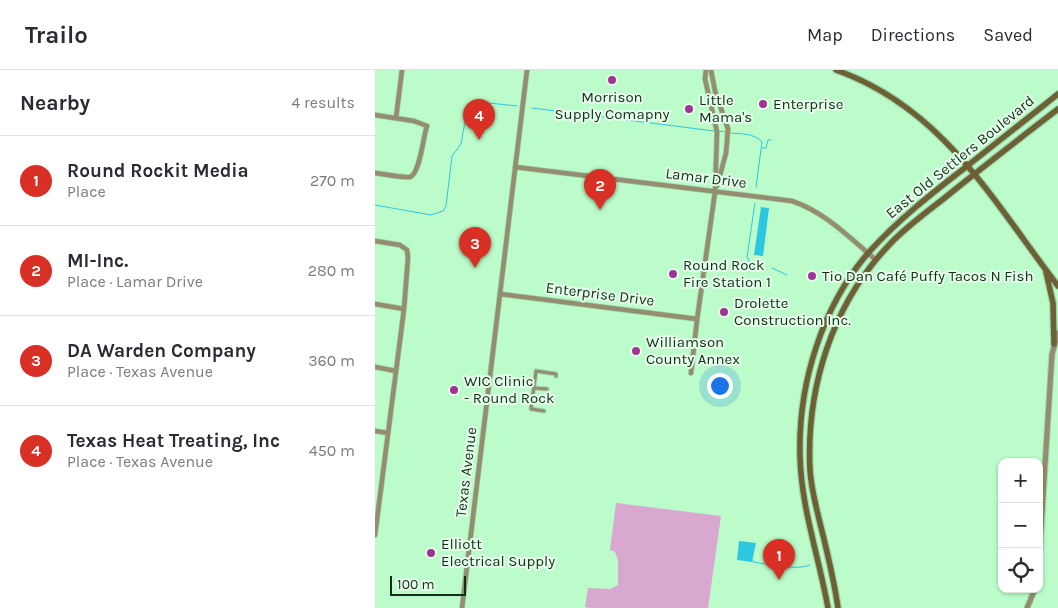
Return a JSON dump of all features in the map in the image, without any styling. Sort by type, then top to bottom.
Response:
[{"type":"main road","points":[[836,70],[867,83],[905,105],[935,131],[974,174],[1015,226],[1058,286]]},
{"type":"main road","name":"East Old Settlers Boulevard","points":[[828,608],[805,500],[800,455],[802,411],[811,366],[832,310],[849,280],[868,253],[897,223],[1058,93]]},
{"type":"main road","name":"East Old Settlers Boulevard","points":[[838,608],[811,473],[811,425],[818,377],[831,336],[851,296],[876,260],[905,230],[1058,109]]},
{"type":"main road","points":[[1046,270],[1053,303],[1056,343]]},
{"type":"street","points":[[396,118],[402,70]]},
{"type":"street","name":"Texas Avenue","points":[[462,608],[527,70]]},
{"type":"street","points":[[691,373],[715,192],[717,132],[705,79],[706,70]]},
{"type":"street","points":[[711,70],[715,92],[728,129],[726,153],[715,192]]},
{"type":"street","points":[[375,115],[414,121],[427,126],[423,136],[418,170],[413,175],[407,177],[375,173]]},
{"type":"street","name":"Lamar Drive","points":[[515,166],[792,201],[821,214],[876,260]]},
{"type":"street","points":[[375,241],[400,245],[407,250],[409,258],[388,433],[378,494],[375,535]]},
{"type":"street","name":"Enterprise Drive","points":[[500,294],[697,319]]},
{"type":"street","points":[[375,304],[404,309]]},
{"type":"street","points":[[1040,548],[1052,354],[1058,334]]},
{"type":"street","points":[[375,367],[396,371]]},
{"type":"street","points":[[544,411],[531,409],[536,372],[556,374],[556,376]]},
{"type":"street","points":[[534,388],[547,389]]},
{"type":"street","points":[[375,431],[388,433]]},
{"type":"street","points":[[1027,608],[1033,593]]},
{"type":"shaded area","points":[[616,503],[721,516],[708,608],[585,607],[588,588],[610,589],[618,585],[618,560],[615,552],[610,550]]},
{"type":"water","points":[[761,207],[769,208],[763,256],[754,255]]},
{"type":"water","points":[[739,541],[756,543],[752,562],[737,560]]},
{"type":"waterway","points":[[375,205],[431,215],[443,211],[446,206],[452,156],[461,144],[467,111],[474,103],[479,102],[517,106]]},
{"type":"waterway","points":[[532,108],[714,131]]},
{"type":"waterway","points":[[718,131],[726,132]]},
{"type":"waterway","points":[[730,133],[751,135],[762,142],[756,187]]},
{"type":"waterway","points":[[762,148],[766,148],[768,140],[771,140]]},
{"type":"waterway","points":[[749,261],[747,257],[755,203]]},
{"type":"waterway","points":[[772,268],[787,275]]},
{"type":"waterway","points":[[753,560],[753,562],[790,567],[810,565]]},
{"type":"place","name":"Morrison Supply Comapny","points":[[612,80]]},
{"type":"place","name":"Enterprise","points":[[763,104]]},
{"type":"place","name":"Little Mama's","points":[[689,109]]},
{"type":"place","name":"Texas Heat Treating, Inc","points":[[479,140]]},
{"type":"place","name":"MI-Inc.","points":[[600,210]]},
{"type":"place","name":"DA Warden Company","points":[[475,268]]},
{"type":"place","name":"Round Rock Fire Station 1","points":[[673,274]]},
{"type":"place","name":"Tio Dan Café Puffy Tacos N Fish","points":[[812,276]]},
{"type":"place","name":"Drolette Construction Inc.","points":[[724,312]]},
{"type":"place","name":"Williamson County Annex","points":[[636,351]]},
{"type":"place","name":"WIC Clinic - Round Rock","points":[[454,390]]},
{"type":"place","name":"Elliott Electrical Supply","points":[[431,553]]},
{"type":"place","name":"Round Rockit Media","points":[[779,580]]}]
